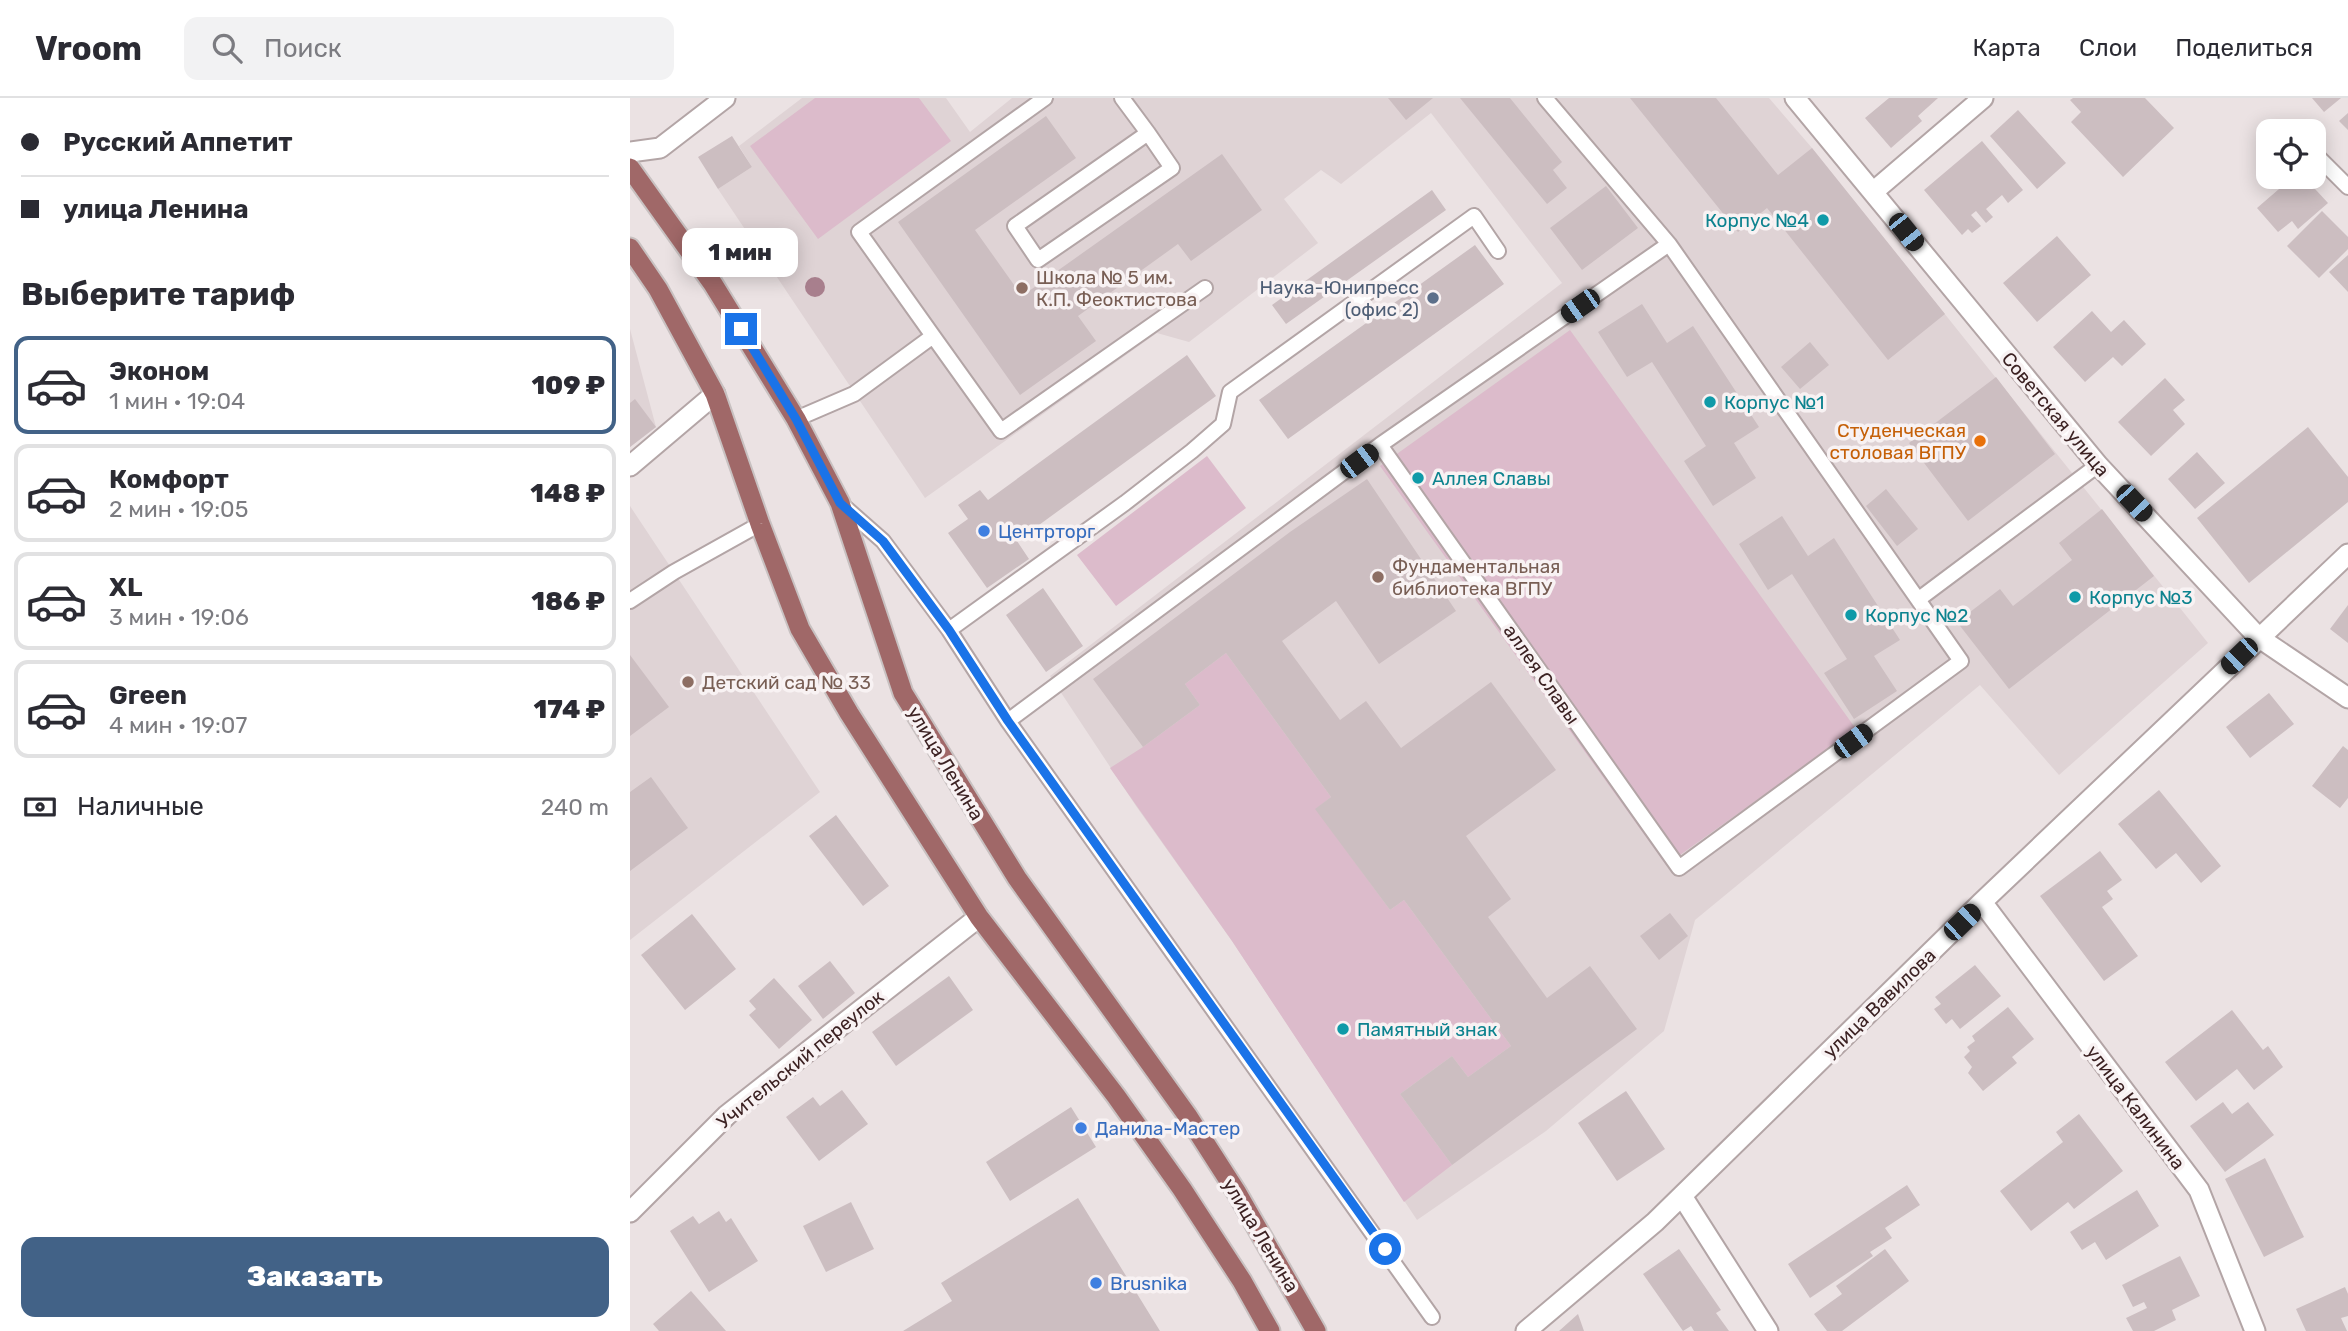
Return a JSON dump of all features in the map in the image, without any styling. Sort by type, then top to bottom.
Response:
[{"type":"main road","name":"улица Ленина","points":[[630,169],[713,284],[796,419],[840,503],[903,693],[1017,878],[1187,1115],[1237,1193],[1316,1331]]},
{"type":"main road","name":"улица Ленина","points":[[630,248],[658,289],[715,394],[800,629],[849,713],[979,917],[1116,1096],[1175,1179],[1242,1281],[1270,1331]]},
{"type":"street","points":[[630,152],[660,148],[725,98]]},
{"type":"street","name":"Советская улица","points":[[1795,98],[2098,465],[2258,637],[2348,698]]},
{"type":"street","points":[[1873,192],[1983,98]]},
{"type":"street","points":[[630,466],[715,394]]},
{"type":"street","name":"улица Вавилова","points":[[1526,1331],[1655,1222],[1982,902],[2348,554]]},
{"type":"street","name":"улица Калинина","points":[[1982,902],[2199,1190],[2255,1331]]},
{"type":"street","name":"Учительский переулок","points":[[630,1212],[727,1115],[979,917]]},
{"type":"street","points":[[1682,1196],[1768,1331]]},
{"type":"lane","points":[[1045,98],[859,232],[1001,431],[1205,288]]},
{"type":"lane","points":[[1122,98],[1148,133],[1172,168],[1038,260],[1015,226],[1148,133]]},
{"type":"lane","points":[[1545,98],[1669,244],[1919,599],[2098,465]]},
{"type":"lane","points":[[2326,165],[2348,187]]},
{"type":"lane","points":[[949,630],[1192,451],[1223,424],[1230,392],[1474,216],[1498,251]]},
{"type":"lane","points":[[1008,721],[1380,445],[1669,244]]},
{"type":"lane","points":[[796,419],[854,394],[933,336]]},
{"type":"lane","name":"аллея Славы","points":[[1380,445],[1679,869],[1961,661],[1919,599]]},
{"type":"lane","points":[[840,503],[883,541],[949,630],[1008,721],[1432,1317]]},
{"type":"lane","points":[[630,601],[674,572],[760,524]]},
{"type":"shaded area","points":[[802,98],[946,98],[970,132],[1012,98],[1769,98],[1812,148],[2208,643],[2059,775],[1980,685],[1695,920],[1664,1031],[1546,1131],[1417,1220],[1232,941],[1136,806],[1050,676],[1562,283],[1431,113],[1341,184],[1321,170],[1284,199],[1318,243],[1189,342],[1157,333],[925,498],[718,189],[752,167],[739,146]]},
{"type":"shaded area","points":[[815,98],[919,98],[951,141],[818,239],[750,146]]},
{"type":"shaded area","points":[[630,329],[656,427],[630,447]]},
{"type":"shaded area","points":[[1570,330],[1856,729],[1666,865],[1380,466]]},
{"type":"shaded area","points":[[1207,456],[1246,508],[1116,606],[1077,555]]},
{"type":"shaded area","name":"Детский сад № 33","points":[[630,506],[820,792],[630,940]]},
{"type":"shaded area","points":[[1226,653],[1331,797],[1316,809],[1390,910],[1404,900],[1511,1046],[1468,1077],[1452,1056],[1400,1094],[1452,1165],[1404,1202],[1232,941],[1110,768],[1200,705],[1185,684]]},
{"type":"building","points":[[1388,98],[1433,98],[1406,120]]},
{"type":"building","points":[[1460,98],[1510,98],[1562,162],[1553,170],[1567,188],[1547,204]]},
{"type":"building","name":"Корпус №4","points":[[1630,98],[1716,98],[1778,175],[1812,148],[1945,314],[1888,360],[1767,208],[1738,232]]},
{"type":"building","points":[[1889,98],[1938,98],[1918,116],[1922,121],[1891,148],[1865,118]]},
{"type":"building","points":[[2145,98],[2174,128],[2123,177],[2071,122],[2081,112],[2070,100]]},
{"type":"building","points":[[2312,98],[2341,98],[2324,112]]},
{"type":"building","points":[[2018,110],[2066,163],[2037,189],[1990,136]]},
{"type":"building","points":[[2348,113],[2348,130],[2339,121]]},
{"type":"building","points":[[1046,116],[1076,158],[975,230],[1022,296],[1222,154],[1262,210],[1191,261],[1178,244],[1078,316],[1096,341],[1020,395],[898,222]]},
{"type":"building","points":[[732,136],[752,167],[718,189],[698,157]]},
{"type":"building","points":[[1982,141],[2023,190],[2008,203],[2002,195],[1986,209],[1993,217],[1986,223],[1976,211],[1971,215],[1981,226],[1972,233],[1968,229],[1962,235],[1924,190]]},
{"type":"building","points":[[1606,186],[1638,228],[1582,270],[1550,228]]},
{"type":"building","points":[[2279,189],[2315,189],[2328,203],[2298,229],[2292,221],[2278,232],[2257,208]]},
{"type":"building","points":[[1432,190],[1446,210],[1286,324],[1272,305]]},
{"type":"building","points":[[2322,211],[2348,237],[2348,249],[2319,278],[2287,246]]},
{"type":"building","points":[[2057,236],[2091,275],[2037,322],[2003,283]]},
{"type":"building","points":[[1475,245],[1504,284],[1288,439],[1259,400]]},
{"type":"building","points":[[2348,255],[2348,292],[2329,272]]},
{"type":"building","name":"Корпус №1","points":[[1642,304],[1667,343],[1693,326],[1759,427],[1734,443],[1756,478],[1713,506],[1684,461],[1706,446],[1652,362],[1627,377],[1598,332]]},
{"type":"building","points":[[2092,311],[2111,332],[2124,320],[2146,344],[2122,366],[2113,357],[2085,382],[2053,347]]},
{"type":"building","points":[[1810,342],[1829,365],[1800,389],[1781,367]]},
{"type":"building","points":[[1187,355],[1216,396],[1017,541],[1029,559],[987,588],[948,533],[968,519],[958,505],[980,490],[988,500]]},
{"type":"building","points":[[1996,377],[2055,454],[1968,521],[1909,443]]},
{"type":"building","points":[[2165,378],[2185,400],[2173,410],[2185,424],[2151,456],[2118,422]]},
{"type":"building","points":[[635,399],[656,427],[630,447],[630,403]]},
{"type":"building","points":[[2308,427],[2348,477],[2348,502],[2249,583],[2197,518]]},
{"type":"building","points":[[2197,452],[2225,483],[2195,509],[2168,479]]},
{"type":"building","points":[[1367,479],[1456,611],[1379,664],[1336,601],[1282,641],[1340,720],[1366,701],[1401,748],[1491,682],[1556,770],[1466,836],[1511,899],[1488,917],[1547,998],[1590,966],[1637,1029],[1452,1165],[1400,1094],[1452,1056],[1468,1077],[1511,1046],[1404,900],[1390,910],[1315,809],[1331,797],[1226,653],[1185,684],[1200,705],[1143,747],[1093,679],[1290,532]]},
{"type":"building","points":[[1886,489],[1918,529],[1897,546],[1866,506]]},
{"type":"building","name":"Корпус №3","points":[[2102,509],[2154,576],[2009,689],[1957,622],[2000,589],[2013,606],[2072,560],[2059,543]]},
{"type":"building","name":"Корпус №2","points":[[1782,516],[1808,556],[1834,538],[1900,640],[1874,656],[1897,691],[1854,719],[1824,673],[1847,659],[1792,574],[1768,590],[1739,544]]},
{"type":"building","points":[[1043,588],[1083,646],[1046,672],[1006,615]]},
{"type":"building","points":[[2348,605],[2348,643],[2330,629]]},
{"type":"building","points":[[630,655],[669,707],[630,736]]},
{"type":"building","points":[[2269,693],[2294,724],[2250,758],[2226,727]]},
{"type":"building","points":[[2343,746],[2348,750],[2348,798],[2340,808],[2312,786]]},
{"type":"building","points":[[651,777],[688,828],[630,871],[630,792]]},
{"type":"building","points":[[2159,790],[2221,866],[2201,883],[2176,853],[2156,869],[2118,824]]},
{"type":"building","points":[[836,815],[889,886],[863,906],[809,836]]},
{"type":"building","points":[[2100,851],[2122,880],[2107,891],[2113,899],[2102,907],[2138,956],[2104,981],[2040,896]]},
{"type":"building","points":[[1670,913],[1688,936],[1659,960],[1640,936]]},
{"type":"building","points":[[692,914],[736,969],[685,1010],[641,955]]},
{"type":"building","points":[[830,961],[855,993],[823,1019],[798,986]]},
{"type":"building","points":[[1975,965],[2001,996],[1960,1029],[1952,1019],[1946,1024],[1934,1009],[1941,1004],[1935,997]]},
{"type":"building","points":[[949,976],[973,1010],[896,1066],[872,1032]]},
{"type":"building","points":[[774,978],[812,1020],[779,1049],[749,1015],[756,1009],[749,1001]]},
{"type":"building","points":[[2008,1007],[2034,1039],[2012,1057],[2017,1063],[1983,1091],[1968,1073],[1972,1067],[1964,1057],[1970,1051],[1967,1047],[1975,1041],[1972,1036]]},
{"type":"building","points":[[2232,1010],[2263,1050],[2268,1046],[2283,1067],[2254,1090],[2237,1069],[2196,1101],[2165,1062]]},
{"type":"building","points":[[842,1090],[868,1124],[819,1161],[786,1117],[813,1097],[820,1106]]},
{"type":"building","points":[[1626,1091],[1665,1149],[1617,1181],[1578,1123]]},
{"type":"building","points":[[2223,1102],[2232,1114],[2248,1102],[2274,1135],[2225,1172],[2190,1126]]},
{"type":"building","points":[[1071,1107],[1096,1147],[1010,1201],[986,1162]]},
{"type":"building","points":[[2079,1114],[2123,1171],[2074,1209],[2068,1202],[2031,1231],[2000,1191],[2063,1142],[2056,1132]]},
{"type":"building","points":[[2265,1158],[2304,1237],[2264,1257],[2225,1179]]},
{"type":"building","points":[[1907,1185],[1920,1205],[1885,1228],[1892,1238],[1870,1252],[1873,1256],[1810,1298],[1788,1264]]},
{"type":"building","points":[[2137,1190],[2159,1226],[2106,1260],[2095,1242],[2082,1250],[2070,1232]]},
{"type":"building","points":[[1078,1198],[1160,1331],[903,1331],[952,1301],[941,1283]]},
{"type":"building","points":[[851,1202],[874,1249],[826,1272],[803,1226]]},
{"type":"building","points":[[719,1211],[726,1222],[731,1218],[758,1261],[709,1292],[670,1231],[693,1216],[699,1224]]},
{"type":"building","points":[[1679,1249],[1721,1310],[1716,1313],[1729,1331],[1694,1331],[1691,1326],[1683,1331],[1643,1274]]},
{"type":"building","points":[[1885,1249],[1909,1281],[1842,1331],[1827,1331],[1814,1314],[1842,1294],[1836,1286]]},
{"type":"building","points":[[2180,1256],[2200,1296],[2172,1310],[2176,1320],[2154,1331],[2133,1331],[2126,1318],[2147,1308],[2144,1302],[2133,1307],[2122,1285]]},
{"type":"building","points":[[2345,1287],[2348,1294],[2348,1316],[2341,1318],[2347,1331],[2306,1331],[2296,1309]]},
{"type":"building","points":[[691,1291],[726,1331],[659,1331],[653,1324]]},
{"type":"building","points":[[1578,1314],[1584,1331],[1559,1331]]},
{"type":"place","name":"Корпус №4","points":[[1823,220]]},
{"type":"place","name":"Школа № 5 им. К.П. Феоктистова","points":[[1022,288]]},
{"type":"place","name":"Наука-Юнипресс (офис 2)","points":[[1433,298]]},
{"type":"place","name":"Корпус №1","points":[[1710,402]]},
{"type":"place","name":"Студенческая столовая ВГПУ","points":[[1980,441]]},
{"type":"place","name":"Аллея Славы","points":[[1418,478]]},
{"type":"place","name":"Центрторг","points":[[984,531]]},
{"type":"place","name":"Фундаментальная библиотека ВГПУ","points":[[1378,577]]},
{"type":"place","name":"Корпус №3","points":[[2075,597]]},
{"type":"place","name":"Корпус №2","points":[[1851,615]]},
{"type":"place","name":"Детский сад № 33","points":[[688,682]]},
{"type":"place","name":"Памятный знак","points":[[1343,1029]]},
{"type":"place","name":"Данила-Мастер","points":[[1081,1128]]},
{"type":"place","name":"Brusnika","points":[[1096,1283]]},
{"type":"route","points":[[741,329],[796,419],[840,503],[883,541],[949,630],[1008,721],[1385,1249]]}]
